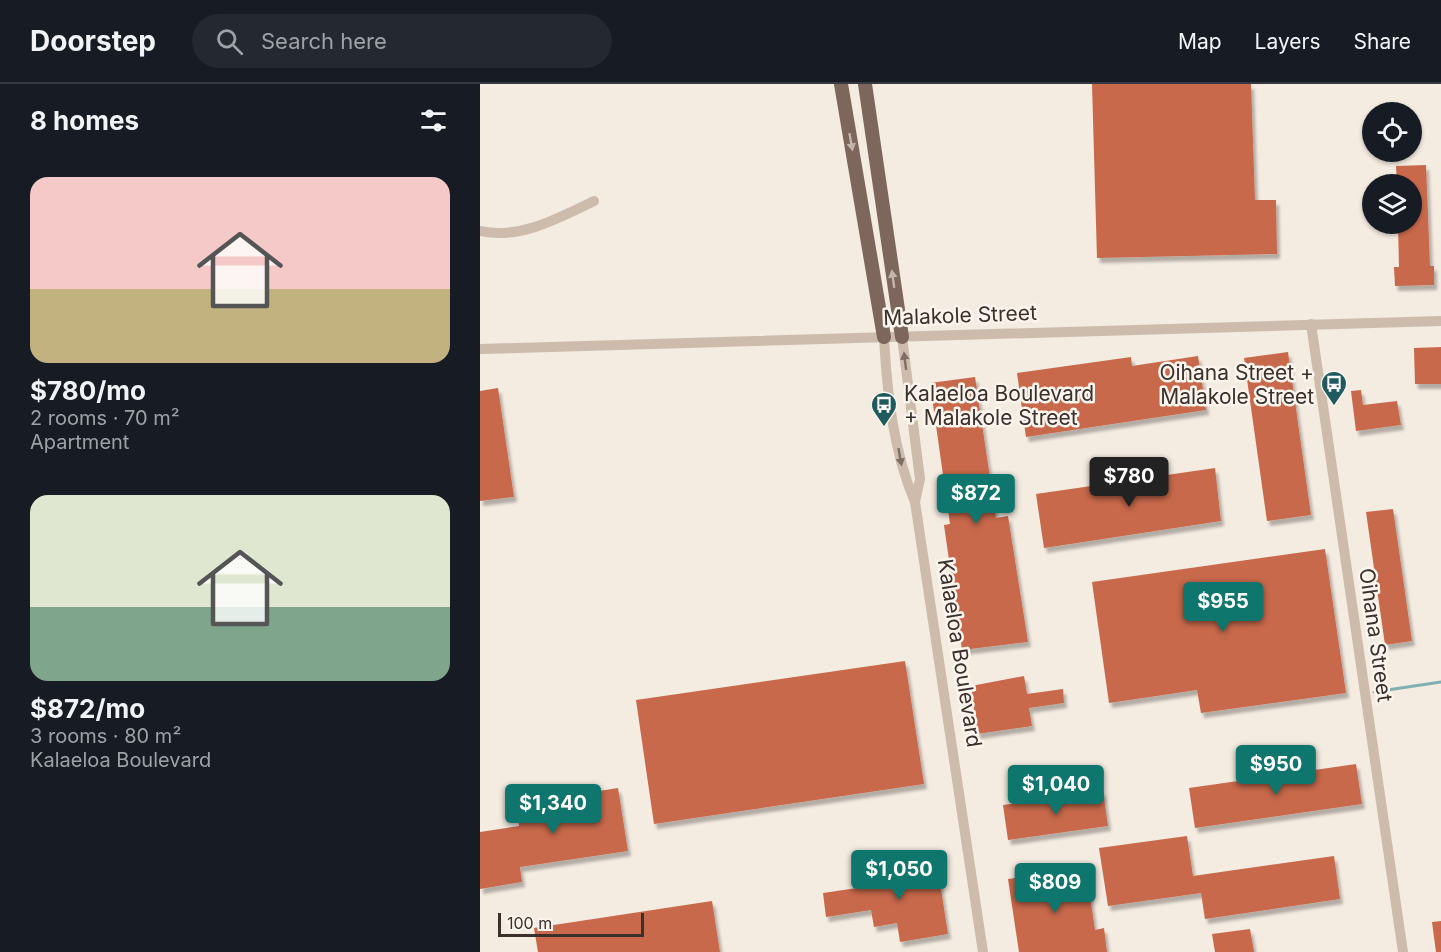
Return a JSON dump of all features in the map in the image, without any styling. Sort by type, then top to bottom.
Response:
[{"type":"main road","name":"Kalaeloa Boulevard","points":[[842,84],[884,337]]},
{"type":"main road","name":"Kalaeloa Boulevard","points":[[865,84],[902,336]]},
{"type":"street","points":[[480,231],[492,233],[543,226],[594,201]]},
{"type":"street","name":"Malakole Street","points":[[480,349],[1441,321]]},
{"type":"street","name":"Oihana Street","points":[[1311,324],[1403,952]]},
{"type":"street","name":"Kalaeloa Boulevard","points":[[902,336],[920,479],[915,502]]},
{"type":"street","name":"Kalaeloa Boulevard","points":[[884,337],[886,374],[903,473],[915,502],[983,952]]},
{"type":"building","points":[[1092,84],[1251,84],[1255,200],[1276,200],[1277,254],[1097,258]]},
{"type":"building","points":[[1426,165],[1430,266],[1434,266],[1434,285],[1395,286],[1394,267],[1399,267],[1398,234],[1422,234],[1422,174],[1396,174],[1396,166]]},
{"type":"building","points":[[1441,347],[1441,384],[1415,384],[1414,348]]},
{"type":"building","points":[[1288,352],[1311,515],[1267,521],[1244,358]]},
{"type":"building","points":[[1198,356],[1206,410],[1026,437],[1017,373],[1131,357],[1132,366]]},
{"type":"building","points":[[975,377],[996,518],[1008,516],[1028,642],[962,650],[944,525],[950,524],[930,383]]},
{"type":"building","points":[[498,388],[514,497],[480,501],[480,391]]},
{"type":"building","points":[[1361,390],[1363,405],[1397,401],[1401,425],[1356,431],[1351,391]]},
{"type":"building","points":[[1215,468],[1221,521],[1044,548],[1036,494]]},
{"type":"building","points":[[1393,509],[1412,641],[1385,645],[1366,512]]},
{"type":"building","points":[[1325,549],[1346,693],[1201,713],[1197,690],[1109,703],[1092,582]]},
{"type":"building","points":[[905,661],[924,784],[654,824],[636,700]]},
{"type":"building","points":[[1024,676],[1027,694],[1063,689],[1064,703],[1029,708],[1032,726],[977,734],[971,686]]},
{"type":"building","points":[[1356,764],[1362,804],[1195,828],[1189,788]]},
{"type":"building","points":[[618,788],[628,851],[520,867],[522,882],[480,889],[480,832],[519,826],[516,804]]},
{"type":"building","points":[[1103,791],[1108,826],[1008,840],[1003,805]]},
{"type":"building","points":[[1187,836],[1193,876],[1334,856],[1340,899],[1205,919],[1201,893],[1108,906],[1099,848]]},
{"type":"building","points":[[936,857],[948,934],[900,942],[897,923],[874,927],[871,910],[826,917],[823,893],[891,883],[888,864]]},
{"type":"building","points":[[1086,868],[1095,930],[1104,928],[1107,952],[1019,952],[1008,879]]},
{"type":"building","points":[[712,901],[720,952],[538,952],[534,928]]},
{"type":"building","points":[[1441,921],[1441,952],[1436,952],[1432,922]]},
{"type":"building","points":[[1250,929],[1254,952],[1215,952],[1212,934]]},
{"type":"waterway","points":[[1374,692],[1441,682]]},
{"type":"place","name":"Oihana Street + Malakole Street","points":[[1334,407]]},
{"type":"place","name":"Kalaeloa Boulevard + Malakole Street","points":[[884,428]]}]
